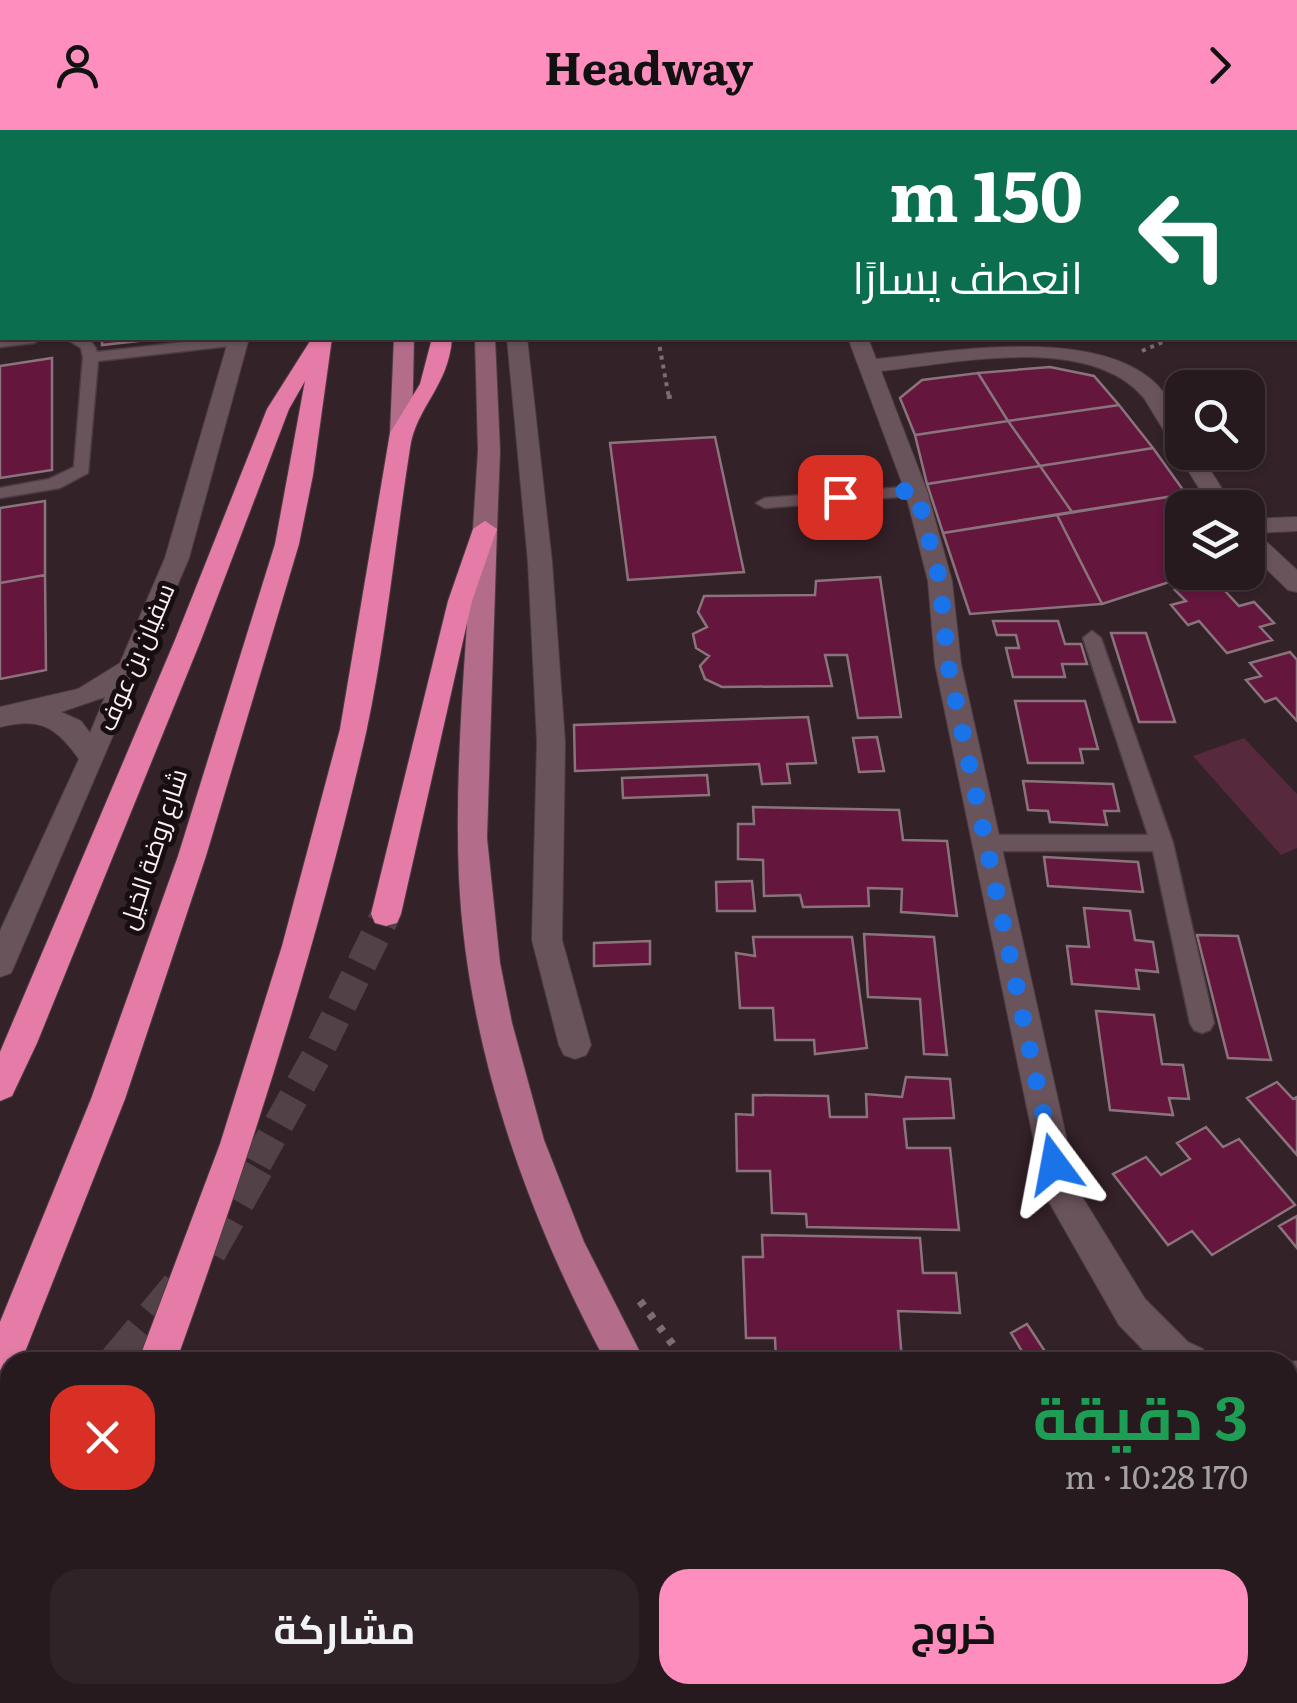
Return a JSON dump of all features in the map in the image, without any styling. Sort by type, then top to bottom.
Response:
[{"type":"highway","points":[[0,1086],[22,1044],[167,691],[278,409],[321,340]]},
{"type":"highway","name":"شارع روضة الخيل","points":[[6,1352],[108,1099],[192,856],[287,544],[302,475],[322,340]]},
{"type":"highway","points":[[161,1352],[237,1144],[302,928],[353,729],[401,433],[431,384],[442,340]]},
{"type":"highway","points":[[386,914],[460,602],[485,530]]},
{"type":"main road","points":[[401,433],[404,340]]},
{"type":"main road","points":[[485,530],[475,780],[476,900],[495,1022],[522,1132],[585,1290],[620,1352]]},
{"type":"street","name":"سفيان بن عوف","points":[[0,964],[177,558],[238,340]]},
{"type":"street","points":[[485,530],[489,451],[486,340]]},
{"type":"street","points":[[517,340],[540,562],[551,742],[547,940],[575,1046]]},
{"type":"street","points":[[859,340],[916,490],[940,581],[948,664],[1062,1195],[1132,1312],[1171,1352]]},
{"type":"street","points":[[872,366],[1042,352],[1096,358],[1123,370],[1147,388],[1165,417]]},
{"type":"street","points":[[1265,525],[1297,524]]},
{"type":"street","points":[[1265,554],[1297,584]]},
{"type":"street","points":[[0,716],[86,697],[132,668]]},
{"type":"street","points":[[32,711],[72,728],[93,758]]},
{"type":"lane","points":[[0,493],[54,484],[82,469],[91,357],[88,346],[77,340]]},
{"type":"lane","points":[[91,357],[230,340]]},
{"type":"lane","points":[[765,504],[916,490]]},
{"type":"lane","points":[[1092,638],[1162,842],[1202,1022]]},
{"type":"lane","points":[[984,843],[1162,842]]},
{"type":"path","points":[[658,340],[670,400]]},
{"type":"shaded area","points":[[1244,738],[1297,794],[1297,848],[1281,855],[1193,756]]},
{"type":"building","points":[[102,340],[147,340],[102,345]]},
{"type":"building","points":[[52,358],[52,470],[0,478],[0,366]]},
{"type":"building","points":[[1050,367],[1094,376],[1119,405],[1008,421],[978,373]]},
{"type":"building","points":[[978,373],[1008,421],[915,435],[900,398],[922,380]]},
{"type":"building","points":[[1119,405],[1153,448],[1040,466],[1008,421]]},
{"type":"building","points":[[1008,421],[1040,466],[927,484],[915,435]]},
{"type":"building","points":[[715,437],[744,572],[628,580],[610,443]]},
{"type":"building","points":[[1153,448],[1165,470],[1183,490],[1165,490],[1165,497],[1072,512],[1040,466]]},
{"type":"building","points":[[1040,466],[1072,512],[943,533],[927,484]]},
{"type":"building","points":[[1165,497],[1165,583],[1102,604],[1057,515]]},
{"type":"building","points":[[45,501],[45,575],[0,583],[0,508]]},
{"type":"building","points":[[1057,515],[1102,604],[970,614],[943,533]]},
{"type":"building","points":[[45,575],[46,670],[0,679],[0,583]]},
{"type":"building","points":[[880,577],[901,717],[858,718],[847,655],[825,655],[832,686],[722,687],[705,679],[700,666],[709,656],[696,648],[693,634],[707,627],[698,612],[704,596],[815,595],[816,581]]},
{"type":"building","points":[[1175,590],[1224,590],[1239,606],[1254,602],[1274,623],[1260,627],[1272,640],[1227,653],[1199,621],[1188,625],[1171,605],[1186,601]]},
{"type":"building","points":[[993,621],[1058,621],[1065,644],[1081,644],[1087,664],[1062,664],[1065,677],[1013,677],[1006,648],[1019,648],[1016,635],[997,635]]},
{"type":"building","points":[[1111,633],[1146,633],[1175,722],[1139,722]]},
{"type":"building","points":[[1290,652],[1297,660],[1297,721],[1276,698],[1265,702],[1246,680],[1261,676],[1250,663]]},
{"type":"building","points":[[1015,701],[1085,701],[1098,749],[1080,749],[1083,763],[1028,763]]},
{"type":"building","points":[[808,717],[816,763],[787,764],[790,783],[762,784],[759,764],[575,771],[574,725]]},
{"type":"building","points":[[877,737],[884,771],[859,772],[853,738]]},
{"type":"building","points":[[707,775],[709,795],[623,798],[622,778]]},
{"type":"building","points":[[1023,781],[1113,784],[1119,811],[1104,811],[1107,825],[1050,822],[1048,811],[1028,810]]},
{"type":"building","points":[[753,807],[899,810],[903,840],[947,841],[957,916],[901,912],[902,889],[868,888],[869,906],[803,907],[800,895],[764,896],[763,860],[738,859],[738,824],[754,824]]},
{"type":"building","points":[[1044,857],[1138,862],[1143,892],[1048,886]]},
{"type":"building","points":[[752,881],[755,911],[717,911],[716,882]]},
{"type":"building","points":[[1084,908],[1130,911],[1135,940],[1153,942],[1158,972],[1136,970],[1139,989],[1072,984],[1067,946],[1089,947]]},
{"type":"building","points":[[864,934],[934,937],[947,1055],[924,1054],[920,999],[868,997]]},
{"type":"building","points":[[1197,935],[1238,936],[1271,1060],[1228,1058]]},
{"type":"building","points":[[753,937],[852,937],[867,1048],[815,1054],[814,1040],[775,1040],[773,1008],[740,1008],[736,953],[755,956]]},
{"type":"building","points":[[650,941],[650,964],[594,966],[594,943]]},
{"type":"building","points":[[1096,1011],[1154,1015],[1162,1064],[1183,1065],[1189,1099],[1169,1098],[1173,1115],[1110,1110]]},
{"type":"building","points":[[906,1077],[950,1079],[954,1118],[904,1119],[907,1148],[950,1148],[959,1230],[807,1227],[806,1214],[772,1213],[770,1171],[737,1171],[736,1114],[753,1115],[753,1095],[828,1096],[830,1117],[867,1117],[866,1094],[902,1097]]},
{"type":"building","points":[[1277,1082],[1293,1099],[1297,1097],[1297,1155],[1247,1098]]},
{"type":"building","points":[[1206,1127],[1223,1147],[1239,1139],[1295,1205],[1212,1255],[1192,1231],[1168,1245],[1113,1174],[1146,1157],[1161,1175],[1190,1159],[1177,1143]]},
{"type":"building","points":[[1297,1216],[1297,1248],[1279,1226]]},
{"type":"building","points":[[762,1235],[920,1238],[923,1273],[956,1273],[960,1313],[898,1311],[901,1352],[776,1352],[775,1338],[746,1338],[743,1257],[763,1257]]},
{"type":"building","points":[[1027,1324],[1045,1352],[1022,1352],[1011,1333]]},
{"type":"tunnel","points":[[257,1163],[316,1057],[386,914]]},
{"type":"tunnel","points":[[207,1251],[258,1160]]},
{"type":"tunnel","points":[[126,1352],[180,1288]]},
{"type":"route","points":[[840,497],[916,490],[940,581],[948,664],[1054,1164]]}]
